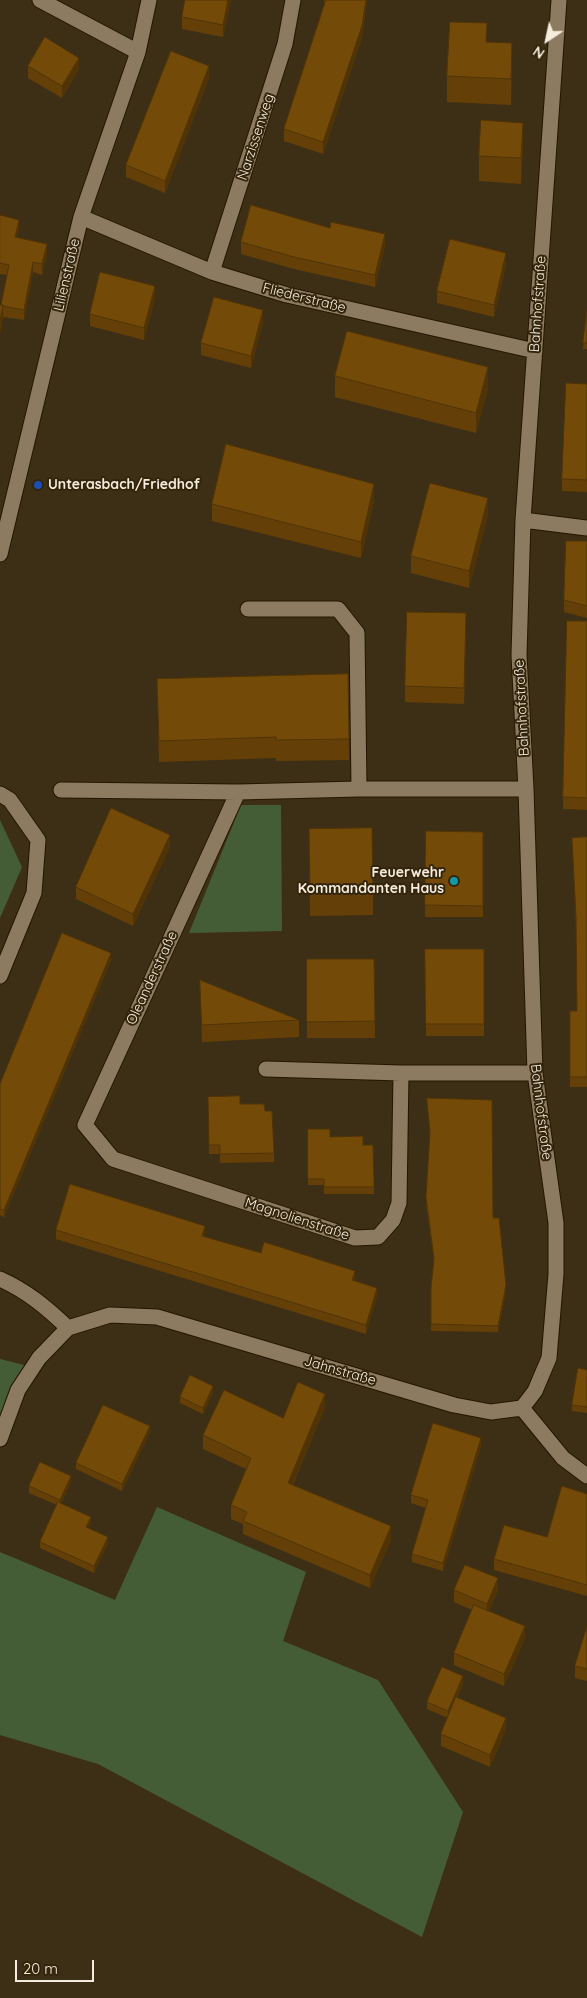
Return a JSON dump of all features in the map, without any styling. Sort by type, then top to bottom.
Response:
[{"type":"street","points":[[40,0],[138,52]]},
{"type":"street","name":"Lilienstraße","points":[[0,554],[81,217],[138,52],[149,0]]},
{"type":"street","name":"Narzissenweg","points":[[212,272],[285,44],[293,0]]},
{"type":"street","name":"Bahnhofstraße","points":[[522,1408],[535,1391],[549,1358],[556,1274],[556,1223],[535,1073],[526,789],[519,655],[524,520],[559,0]]},
{"type":"street","name":"Fliederstraße","points":[[81,217],[212,272],[287,295],[535,351]]},
{"type":"street","points":[[524,520],[587,528]]},
{"type":"street","points":[[248,609],[338,609],[357,633],[359,789]]},
{"type":"street","points":[[61,790],[238,792],[359,789],[526,789]]},
{"type":"street","name":"Oleanderstraße","points":[[112,1159],[85,1125],[238,792]]},
{"type":"street","points":[[0,794],[10,800],[38,840],[34,893],[0,976]]},
{"type":"street","points":[[266,1069],[401,1073],[535,1073]]},
{"type":"street","name":"Magnolienstraße","points":[[112,1159],[356,1238],[378,1236],[393,1220],[399,1203],[401,1073]]},
{"type":"street","points":[[0,1278],[17,1286],[46,1307],[68,1328],[39,1358],[18,1390],[0,1438]]},
{"type":"street","name":"Jahnstraße","points":[[68,1328],[110,1315],[157,1317],[454,1405],[491,1412],[522,1408]]},
{"type":"street","points":[[522,1408],[563,1458],[587,1476]]},
{"type":"green space","points":[[241,805],[281,805],[282,931],[189,933]]},
{"type":"green space","points":[[0,820],[22,867],[0,918]]},
{"type":"green space","points":[[0,1359],[28,1366],[0,1446]]},
{"type":"green space","points":[[157,1507],[306,1572],[283,1641],[378,1680],[463,1812],[422,1937],[98,1764],[0,1735],[0,1552],[115,1600]]},
{"type":"building","points":[[185,0],[228,0],[223,25],[182,17]]},
{"type":"building","points":[[326,0],[366,0],[362,26],[323,142],[284,129]]},
{"type":"building","points":[[450,22],[487,23],[486,42],[512,43],[511,79],[447,76]]},
{"type":"building","points":[[45,37],[79,58],[62,86],[28,66]]},
{"type":"building","points":[[171,51],[209,66],[165,181],[126,165]]},
{"type":"building","points":[[481,120],[523,123],[521,158],[479,156]]},
{"type":"building","points":[[251,205],[330,228],[331,222],[385,234],[375,275],[294,257],[241,242]]},
{"type":"building","points":[[0,215],[19,220],[15,237],[47,244],[42,264],[33,262],[24,310],[1,305],[9,265],[0,263]]},
{"type":"building","points":[[450,239],[506,253],[494,305],[437,291]]},
{"type":"building","points":[[100,272],[155,286],[144,328],[90,314]]},
{"type":"building","points":[[214,297],[263,310],[251,356],[201,343]]},
{"type":"building","points":[[0,305],[3,305],[0,322]]},
{"type":"building","points":[[587,309],[587,343],[583,343]]},
{"type":"building","points":[[347,331],[488,367],[476,413],[335,376]]},
{"type":"building","points":[[566,383],[587,384],[587,480],[562,479]]},
{"type":"building","points":[[226,444],[374,484],[361,542],[212,504]]},
{"type":"building","points":[[430,483],[488,498],[469,571],[411,556]]},
{"type":"building","points":[[566,541],[587,541],[587,606],[564,600]]},
{"type":"building","points":[[407,612],[466,613],[464,688],[405,686]]},
{"type":"building","points":[[567,621],[587,621],[587,798],[563,797]]},
{"type":"building","points":[[348,674],[349,739],[276,740],[276,737],[159,741],[157,679]]},
{"type":"building","points":[[111,808],[170,835],[133,914],[76,887]]},
{"type":"building","points":[[372,828],[373,890],[310,890],[309,829]]},
{"type":"building","name":"Feuerwehr Kommandanten Haus","points":[[426,831],[483,832],[483,906],[425,905]]},
{"type":"building","points":[[587,837],[587,1077],[570,1077],[570,1011],[577,1011],[576,917],[572,838]]},
{"type":"building","points":[[62,933],[111,953],[4,1210],[0,1209],[0,1084]]},
{"type":"building","points":[[425,949],[484,949],[484,1024],[426,1024]]},
{"type":"building","points":[[307,959],[374,959],[375,1021],[307,1022]]},
{"type":"building","points":[[200,980],[299,1020],[202,1025]]},
{"type":"building","points":[[240,1096],[240,1104],[264,1104],[265,1111],[272,1111],[274,1153],[220,1154],[220,1145],[209,1145],[208,1097]]},
{"type":"building","points":[[427,1098],[492,1100],[493,1218],[499,1218],[506,1285],[498,1326],[431,1324],[431,1288],[434,1258],[426,1197],[430,1132]]},
{"type":"building","points":[[308,1129],[330,1129],[330,1137],[363,1136],[363,1145],[373,1145],[374,1187],[324,1187],[324,1179],[308,1179]]},
{"type":"building","points":[[70,1184],[205,1226],[202,1236],[261,1253],[264,1242],[355,1271],[352,1280],[377,1288],[366,1325],[56,1230]]},
{"type":"building","points":[[578,1368],[587,1370],[587,1407],[572,1405]]},
{"type":"building","points":[[190,1375],[213,1386],[203,1408],[180,1397]]},
{"type":"building","points":[[298,1382],[325,1394],[288,1483],[391,1526],[370,1575],[243,1521],[247,1512],[231,1505],[251,1458],[203,1435],[224,1390],[283,1418]]},
{"type":"building","points":[[103,1405],[150,1426],[122,1484],[76,1463]]},
{"type":"building","points":[[433,1423],[481,1438],[443,1563],[412,1554],[428,1500],[411,1495]]},
{"type":"building","points":[[40,1462],[71,1476],[60,1500],[29,1486]]},
{"type":"building","points":[[562,1486],[587,1494],[587,1585],[494,1559],[504,1525],[547,1537]]},
{"type":"building","points":[[58,1502],[91,1517],[86,1527],[108,1537],[94,1566],[40,1542]]},
{"type":"building","points":[[465,1565],[498,1578],[487,1604],[454,1590]]},
{"type":"building","points":[[474,1605],[525,1626],[504,1674],[454,1653]]},
{"type":"building","points":[[587,1626],[587,1669],[575,1666]]},
{"type":"building","points":[[442,1667],[463,1676],[448,1711],[427,1702]]},
{"type":"building","points":[[456,1697],[506,1718],[490,1755],[441,1734]]},
{"type":"place","name":"Unterasbach/Friedhof","points":[[38,485]]},
{"type":"place","name":"Feuerwehr Kommandanten Haus","points":[[454,881]]}]
